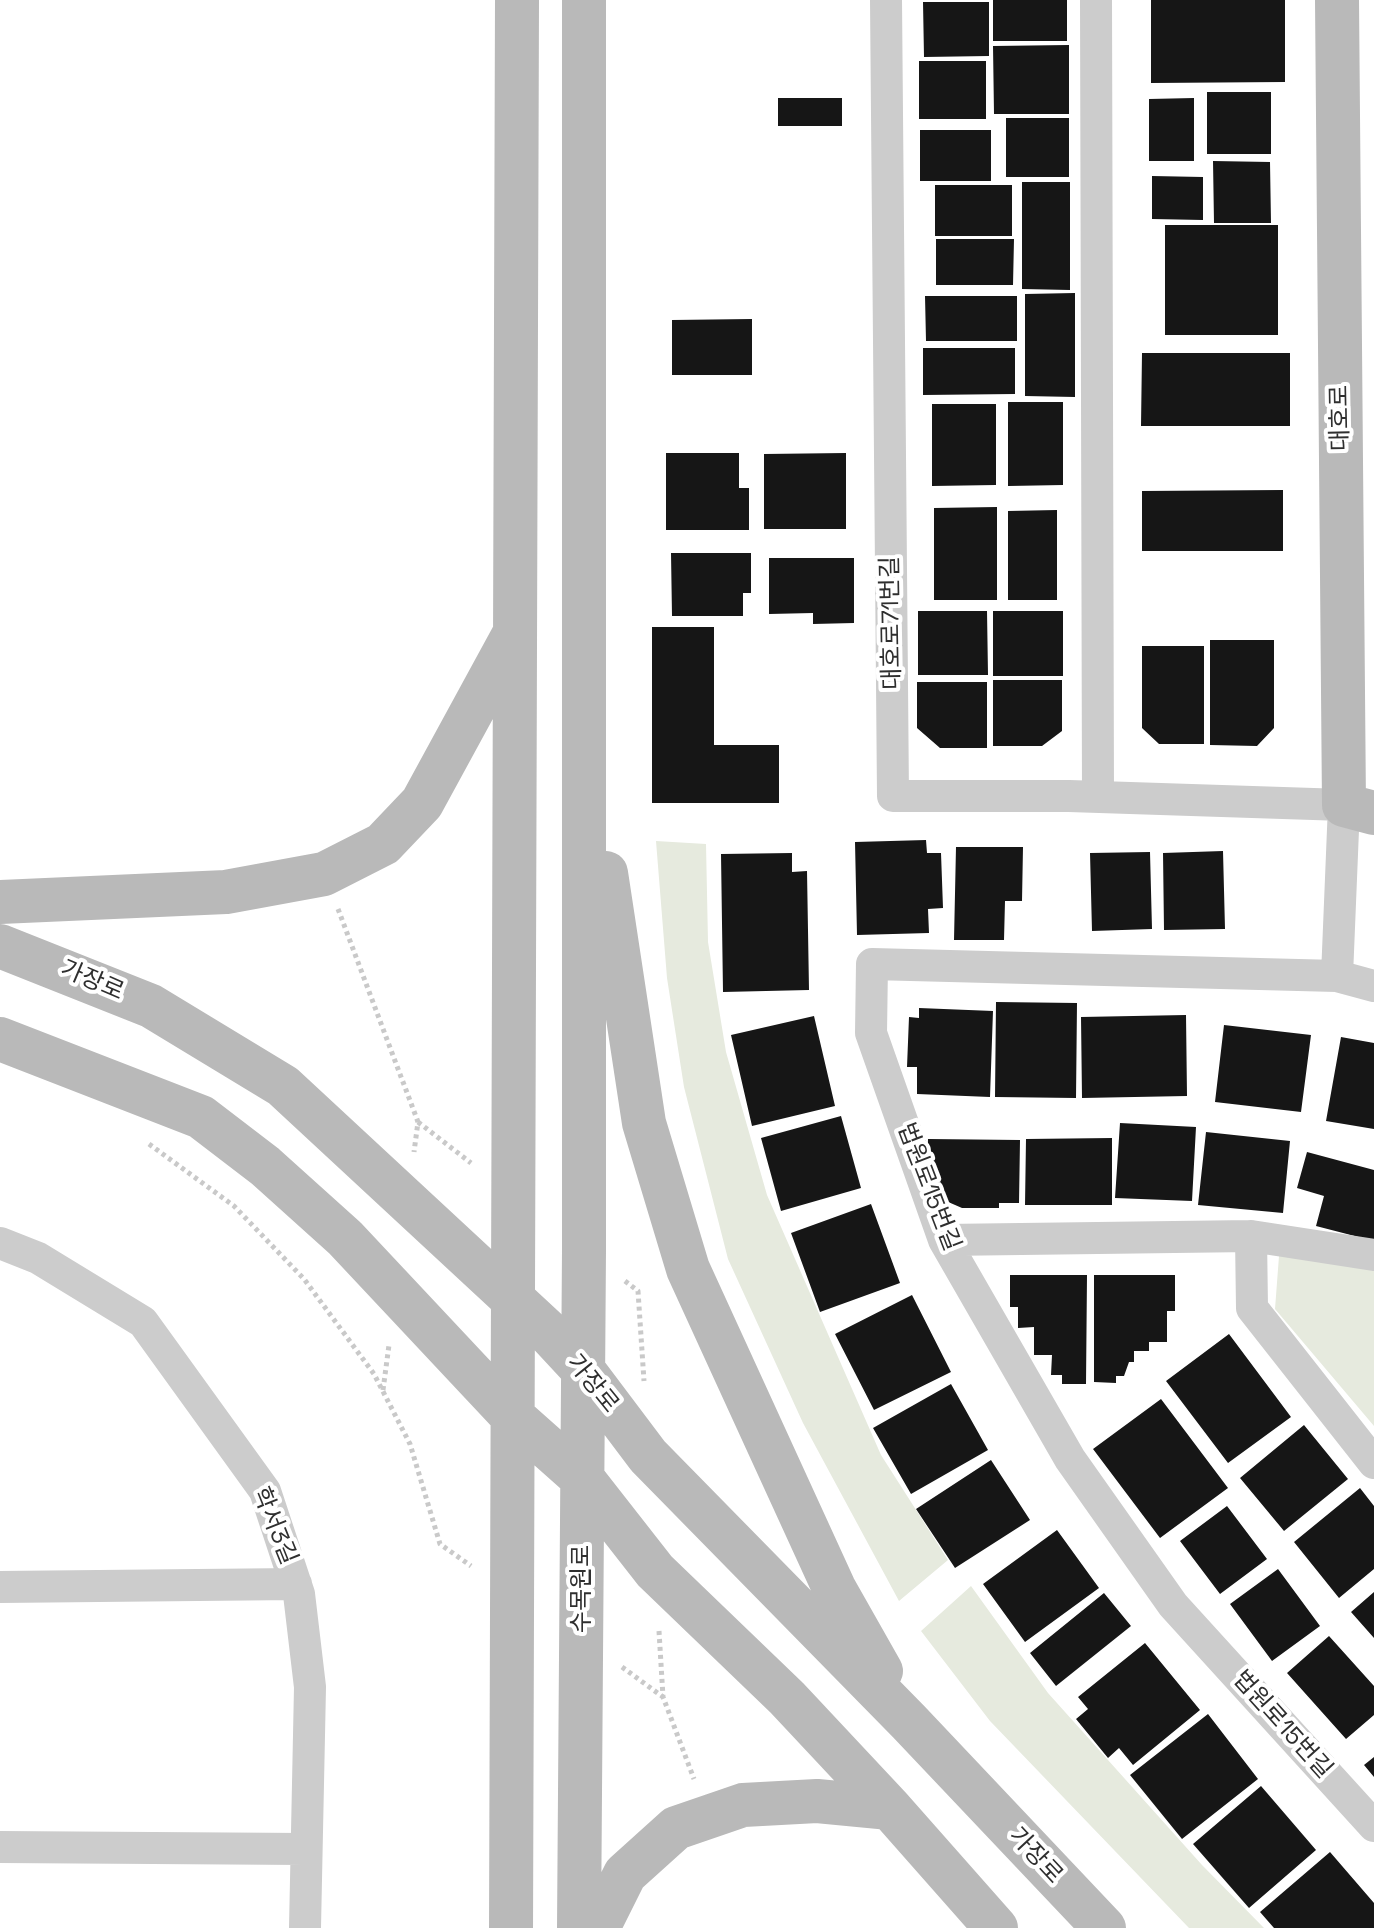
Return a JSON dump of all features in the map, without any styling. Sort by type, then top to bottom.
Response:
[{"type":"main road","points":[[511,1928],[517,0]]},
{"type":"main road","points":[[584,0],[584,734],[644,1123],[688,1269],[834,1588],[909,1722]]},
{"type":"main road","name":"대호로","points":[[1337,0],[1359,809]]},
{"type":"main road","points":[[0,902],[226,892],[324,874],[383,844],[422,803],[514,634]]},
{"type":"main road","name":"수목원로","points":[[579,1928],[584,1371],[584,734]]},
{"type":"main road","name":"가장로","points":[[0,946],[151,1006],[283,1086],[512,1299],[584,1371],[648,1456],[909,1722],[1104,1928]]},
{"type":"main road","points":[[0,1039],[201,1117],[265,1166],[345,1238],[511,1415],[583,1479],[655,1571],[787,1698],[996,1928]]},
{"type":"main road","points":[[598,1928],[625,1874],[676,1828],[743,1805],[817,1801],[890,1808]]},
{"type":"street","name":"대호로71번길","points":[[886,0],[893,796],[1098,797],[1359,809]]},
{"type":"street","points":[[1096,0],[1098,797]]},
{"type":"street","points":[[1337,976],[1359,809]]},
{"type":"street","name":"법원로15번길","points":[[1374,986],[1337,976],[872,964],[871,1033],[944,1240],[1070,1459],[1173,1605],[1374,1826]]},
{"type":"street","points":[[944,1240],[1251,1236],[1374,1255]]},
{"type":"street","points":[[1251,1236],[1252,1308],[1374,1463]]},
{"type":"street","name":"학서3길","points":[[0,1243],[38,1258],[143,1322],[265,1491],[296,1584],[310,1687],[305,1928]]},
{"type":"street","points":[[2,1581],[296,1584]]},
{"type":"street","points":[[0,1847],[305,1849]]},
{"type":"path","points":[[324,874],[418,1122]]},
{"type":"path","points":[[144,1142],[234,1206],[304,1279],[374,1374],[410,1444],[440,1544]]},
{"type":"shaded area","points":[[656,841],[706,844],[708,942],[726,1052],[767,1195],[881,1455],[948,1560],[899,1601],[803,1423],[728,1259],[684,1087],[667,978]]},
{"type":"shaded area","points":[[1289,1250],[1374,1268],[1374,1426],[1275,1309],[1279,1256]]},
{"type":"shaded area","points":[[971,1586],[1048,1693],[1202,1865],[1264,1928],[1189,1928],[990,1721],[921,1631]]},
{"type":"building","points":[[993,0],[1067,0],[1067,41],[993,41]]},
{"type":"building","points":[[1151,0],[1285,0],[1285,82],[1151,83]]},
{"type":"building","points":[[923,2],[989,2],[989,56],[924,57]]},
{"type":"building","points":[[1069,45],[1069,114],[994,114],[993,46]]},
{"type":"building","points":[[919,61],[986,61],[986,119],[919,119]]},
{"type":"building","points":[[1207,92],[1271,92],[1271,154],[1207,154]]},
{"type":"building","points":[[778,98],[842,98],[842,126],[778,126]]},
{"type":"building","points":[[1194,98],[1194,161],[1149,161],[1149,99]]},
{"type":"building","points":[[1006,118],[1069,118],[1069,177],[1006,177]]},
{"type":"building","points":[[920,130],[991,130],[991,181],[920,181]]},
{"type":"building","points":[[1213,161],[1270,162],[1271,223],[1214,223]]},
{"type":"building","points":[[1152,176],[1203,177],[1203,220],[1152,219]]},
{"type":"building","points":[[1022,182],[1070,182],[1070,290],[1022,289]]},
{"type":"building","points":[[935,185],[1012,185],[1012,236],[935,236]]},
{"type":"building","points":[[1165,225],[1278,225],[1278,335],[1165,335]]},
{"type":"building","points":[[936,239],[1014,239],[1013,285],[936,285]]},
{"type":"building","points":[[1075,293],[1075,397],[1025,396],[1025,294]]},
{"type":"building","points":[[925,296],[1017,296],[1017,341],[926,341]]},
{"type":"building","points":[[752,319],[752,375],[672,375],[672,320]]},
{"type":"building","points":[[923,348],[1015,348],[1015,394],[923,395]]},
{"type":"building","points":[[1142,353],[1290,353],[1290,426],[1141,426]]},
{"type":"building","points":[[1008,402],[1063,402],[1063,485],[1008,486]]},
{"type":"building","points":[[932,404],[996,404],[996,485],[932,486]]},
{"type":"building","points":[[666,453],[739,453],[739,488],[749,488],[749,530],[666,530]]},
{"type":"building","points":[[846,453],[846,529],[764,529],[764,454]]},
{"type":"building","points":[[1283,490],[1283,551],[1142,551],[1142,491]]},
{"type":"building","points":[[997,507],[997,600],[934,600],[934,508]]},
{"type":"building","points":[[1057,510],[1057,600],[1008,600],[1008,511]]},
{"type":"building","points":[[671,553],[751,553],[751,593],[743,593],[743,616],[672,616]]},
{"type":"building","points":[[769,558],[854,558],[854,623],[813,624],[813,613],[769,614]]},
{"type":"building","points":[[918,611],[987,611],[988,675],[918,675]]},
{"type":"building","points":[[993,611],[1063,611],[1063,676],[993,676]]},
{"type":"building","points":[[652,627],[714,627],[714,745],[779,745],[779,803],[652,803]]},
{"type":"building","points":[[1210,640],[1274,640],[1274,728],[1257,746],[1210,745]]},
{"type":"building","points":[[1142,646],[1204,646],[1204,744],[1159,744],[1142,728]]},
{"type":"building","points":[[993,680],[1062,680],[1062,731],[1042,746],[993,746]]},
{"type":"building","points":[[917,682],[987,682],[987,748],[940,748],[917,728]]},
{"type":"building","points":[[926,840],[927,853],[941,853],[943,908],[928,909],[929,933],[857,935],[855,842]]},
{"type":"building","points":[[956,847],[1023,847],[1022,901],[1005,901],[1004,940],[954,940]]},
{"type":"building","points":[[1223,851],[1225,929],[1164,930],[1163,853]]},
{"type":"building","points":[[1150,852],[1152,929],[1092,931],[1090,853]]},
{"type":"building","points":[[792,853],[792,872],[807,871],[809,990],[723,992],[721,854]]},
{"type":"building","points":[[996,1002],[1077,1003],[1076,1098],[995,1097]]},
{"type":"building","points":[[919,1008],[993,1011],[990,1097],[917,1094],[917,1067],[907,1067],[909,1017],[919,1018]]},
{"type":"building","points":[[1186,1015],[1187,1096],[1082,1098],[1081,1017]]},
{"type":"building","points":[[814,1016],[835,1106],[752,1126],[731,1035]]},
{"type":"building","points":[[1224,1025],[1311,1035],[1301,1112],[1215,1102]]},
{"type":"building","points":[[1341,1037],[1374,1043],[1374,1129],[1326,1121]]},
{"type":"building","points":[[841,1116],[861,1188],[781,1211],[761,1138]]},
{"type":"building","points":[[1120,1123],[1196,1127],[1192,1201],[1115,1198]]},
{"type":"building","points":[[1206,1132],[1290,1141],[1283,1213],[1198,1205]]},
{"type":"building","points":[[1112,1138],[1112,1205],[1025,1205],[1026,1139]]},
{"type":"building","points":[[928,1139],[1020,1140],[1019,1203],[999,1203],[999,1208],[962,1208],[939,1198],[927,1169]]},
{"type":"building","points":[[1307,1152],[1374,1170],[1374,1241],[1316,1226],[1324,1196],[1297,1188]]},
{"type":"building","points":[[871,1204],[900,1283],[820,1312],[791,1233]]},
{"type":"building","points":[[1010,1275],[1087,1275],[1086,1384],[1062,1384],[1062,1375],[1051,1375],[1052,1355],[1034,1355],[1034,1327],[1018,1328],[1018,1307],[1010,1307]]},
{"type":"building","points":[[1094,1275],[1175,1275],[1175,1311],[1167,1311],[1167,1342],[1149,1342],[1149,1351],[1134,1351],[1134,1362],[1129,1362],[1124,1376],[1116,1376],[1116,1383],[1094,1382]]},
{"type":"building","points":[[912,1295],[951,1372],[874,1410],[835,1334]]},
{"type":"building","points":[[1229,1334],[1291,1417],[1228,1463],[1166,1381]]},
{"type":"building","points":[[951,1384],[988,1450],[911,1494],[873,1428]]},
{"type":"building","points":[[1161,1399],[1228,1488],[1160,1538],[1093,1449]]},
{"type":"building","points":[[1304,1425],[1348,1479],[1284,1531],[1240,1478]]},
{"type":"building","points":[[991,1460],[1030,1520],[955,1568],[916,1509]]},
{"type":"building","points":[[1360,1488],[1374,1506],[1374,1569],[1339,1598],[1294,1542]]},
{"type":"building","points":[[1227,1506],[1267,1559],[1220,1594],[1180,1541]]},
{"type":"building","points":[[1057,1530],[1099,1588],[1025,1642],[983,1584]]},
{"type":"building","points":[[1278,1569],[1320,1626],[1272,1661],[1230,1604]]},
{"type":"building","points":[[1374,1592],[1374,1638],[1351,1612]]},
{"type":"building","points":[[1104,1593],[1131,1626],[1056,1686],[1030,1653]]},
{"type":"building","points":[[1329,1636],[1374,1686],[1374,1715],[1346,1739],[1287,1673]]},
{"type":"building","points":[[1145,1643],[1200,1710],[1133,1765],[1119,1748],[1108,1758],[1076,1719],[1088,1709],[1078,1697]]},
{"type":"building","points":[[1208,1714],[1258,1779],[1182,1839],[1130,1775]]},
{"type":"building","points":[[1374,1757],[1374,1777],[1364,1765]]},
{"type":"building","points":[[1261,1786],[1316,1850],[1249,1908],[1193,1844]]},
{"type":"building","points":[[1330,1852],[1374,1903],[1374,1928],[1274,1928],[1260,1912]]}]
